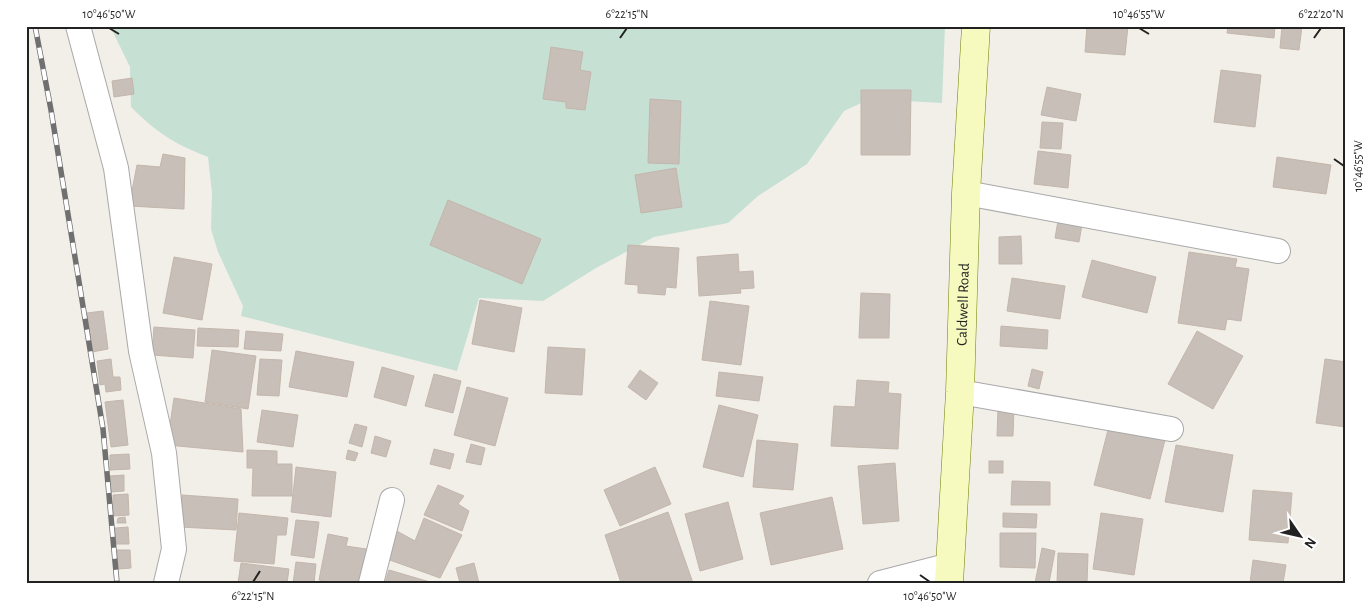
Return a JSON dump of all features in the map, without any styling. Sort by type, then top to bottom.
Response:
[{"type":"main road","name":"Caldwell Road","points":[[949,574],[960,392],[966,193],[976,26]]},
{"type":"street","points":[[78,26],[116,168],[141,351],[164,454],[174,549],[166,583]]},
{"type":"street","points":[[966,193],[1278,251]]},
{"type":"street","points":[[960,392],[1172,429]]},
{"type":"street","points":[[371,583],[392,500]]},
{"type":"street","points":[[880,583],[949,574]]},
{"type":"green space","points":[[110,26],[945,26],[942,103],[870,99],[844,111],[807,164],[758,196],[728,223],[654,237],[596,268],[543,301],[479,298],[457,371],[241,316],[243,306],[218,252],[211,229],[212,193],[208,157],[166,137],[131,107],[130,67]]},
{"type":"building","points":[[1087,26],[1128,26],[1125,55],[1085,52]]},
{"type":"building","points":[[1228,26],[1275,26],[1274,38],[1227,33]]},
{"type":"building","points":[[1282,26],[1302,26],[1299,50],[1280,48]]},
{"type":"building","points":[[551,47],[583,52],[580,70],[591,72],[585,110],[566,108],[566,102],[543,99]]},
{"type":"building","points":[[1221,70],[1261,75],[1255,127],[1214,122]]},
{"type":"building","points":[[132,78],[134,94],[114,97],[112,81]]},
{"type":"building","points":[[1047,87],[1081,94],[1076,121],[1041,115]]},
{"type":"building","points":[[861,90],[911,90],[910,155],[861,155]]},
{"type":"building","points":[[650,99],[681,101],[679,164],[648,163]]},
{"type":"building","points":[[1042,122],[1063,123],[1061,149],[1040,148]]},
{"type":"building","points":[[1038,151],[1071,155],[1068,188],[1034,184]]},
{"type":"building","points":[[163,154],[185,158],[184,209],[129,206],[137,165],[160,167]]},
{"type":"building","points":[[1277,157],[1331,165],[1326,194],[1273,187]]},
{"type":"building","points":[[676,168],[682,207],[641,213],[635,175]]},
{"type":"building","points":[[448,200],[541,239],[522,284],[430,245]]},
{"type":"building","points":[[1059,215],[1083,219],[1079,242],[1055,238]]},
{"type":"building","points":[[1021,236],[1022,264],[999,264],[999,237]]},
{"type":"building","points":[[628,245],[679,248],[676,288],[666,287],[665,295],[638,293],[638,285],[625,284]]},
{"type":"building","points":[[1189,252],[1237,259],[1235,267],[1249,269],[1241,321],[1227,319],[1225,330],[1178,323]]},
{"type":"building","points":[[738,254],[739,272],[753,271],[754,288],[740,289],[741,293],[699,296],[697,257]]},
{"type":"building","points":[[174,257],[212,264],[202,320],[163,313]]},
{"type":"building","points":[[1092,260],[1156,277],[1147,313],[1082,297]]},
{"type":"building","points":[[1012,278],[1065,286],[1060,319],[1007,311]]},
{"type":"building","points":[[861,293],[890,294],[889,338],[859,338]]},
{"type":"building","points":[[480,300],[522,308],[514,352],[472,344]]},
{"type":"building","points":[[710,301],[749,306],[741,365],[702,360]]},
{"type":"building","points":[[103,311],[108,349],[92,352],[87,313]]},
{"type":"building","points":[[1001,326],[1048,330],[1047,349],[1000,346]]},
{"type":"building","points":[[154,327],[195,330],[193,358],[152,355]]},
{"type":"building","points":[[198,328],[239,330],[238,347],[197,346]]},
{"type":"building","points":[[246,331],[283,334],[281,351],[244,349]]},
{"type":"building","points":[[1197,331],[1243,356],[1213,409],[1168,384]]},
{"type":"building","points":[[548,347],[585,349],[582,395],[545,393]]},
{"type":"building","points":[[212,350],[256,356],[248,409],[205,402]]},
{"type":"building","points":[[296,351],[354,362],[347,397],[289,387]]},
{"type":"building","points":[[111,359],[113,377],[120,377],[121,390],[106,392],[105,384],[100,385],[97,361]]},
{"type":"building","points":[[260,359],[282,360],[279,396],[257,395]]},
{"type":"building","points":[[1325,359],[1346,362],[1346,427],[1316,423]]},
{"type":"building","points":[[382,367],[414,376],[406,406],[374,397]]},
{"type":"building","points":[[1032,369],[1043,372],[1039,389],[1028,386]]},
{"type":"building","points":[[640,370],[658,383],[646,400],[628,387]]},
{"type":"building","points":[[719,372],[763,377],[759,401],[716,396]]},
{"type":"building","points":[[434,374],[461,381],[453,413],[425,406]]},
{"type":"building","points":[[857,380],[889,382],[888,393],[901,394],[898,449],[831,446],[834,406],[855,407]]},
{"type":"building","points":[[467,387],[508,398],[495,446],[454,435]]},
{"type":"building","points":[[174,398],[241,409],[243,452],[167,445]]},
{"type":"building","points":[[123,400],[128,445],[111,447],[105,402]]},
{"type":"building","points":[[719,405],[758,415],[743,477],[703,467]]},
{"type":"building","points":[[998,408],[1014,408],[1013,436],[997,436]]},
{"type":"building","points":[[262,410],[298,415],[293,447],[257,442]]},
{"type":"building","points":[[1110,422],[1166,436],[1150,499],[1094,485]]},
{"type":"building","points":[[355,424],[367,427],[362,447],[349,443]]},
{"type":"building","points":[[375,436],[391,441],[386,457],[371,453]]},
{"type":"building","points":[[757,440],[798,444],[793,490],[753,487]]},
{"type":"building","points":[[471,444],[485,448],[481,465],[466,462]]},
{"type":"building","points":[[1176,445],[1233,455],[1223,512],[1165,502]]},
{"type":"building","points":[[434,449],[454,454],[450,469],[430,464]]},
{"type":"building","points":[[247,450],[277,451],[277,464],[292,464],[292,496],[252,496],[253,468],[247,468]]},
{"type":"building","points":[[348,450],[358,453],[355,461],[346,459]]},
{"type":"building","points":[[129,454],[130,469],[110,470],[110,455]]},
{"type":"building","points":[[989,461],[1003,461],[1003,473],[989,473]]},
{"type":"building","points":[[895,463],[899,521],[863,524],[858,466]]},
{"type":"building","points":[[296,467],[336,472],[331,517],[291,512]]},
{"type":"building","points":[[655,467],[671,504],[620,526],[604,490]]},
{"type":"building","points":[[124,475],[124,491],[111,492],[110,476]]},
{"type":"building","points":[[1012,481],[1050,482],[1050,505],[1011,505]]},
{"type":"building","points":[[438,485],[464,496],[458,504],[469,511],[462,531],[424,515]]},
{"type":"building","points":[[1253,490],[1292,493],[1288,543],[1249,540]]},
{"type":"building","points":[[128,494],[129,515],[113,516],[113,495]]},
{"type":"building","points":[[182,495],[238,499],[236,530],[180,527]]},
{"type":"building","points":[[832,497],[843,549],[771,565],[760,513]]},
{"type":"building","points":[[728,502],[743,559],[700,571],[685,514]]},
{"type":"building","points":[[668,512],[693,583],[621,583],[605,535]]},
{"type":"building","points":[[239,513],[288,518],[286,535],[277,535],[274,564],[234,561]]},
{"type":"building","points":[[1003,513],[1037,514],[1036,528],[1003,527]]},
{"type":"building","points":[[1101,513],[1143,519],[1134,575],[1093,569]]},
{"type":"building","points":[[125,517],[126,523],[117,523],[118,518]]},
{"type":"building","points":[[424,518],[462,535],[440,578],[387,559],[395,530],[415,541]]},
{"type":"building","points":[[296,520],[319,522],[314,558],[291,555]]},
{"type":"building","points":[[128,527],[129,544],[116,544],[115,528]]},
{"type":"building","points":[[1000,533],[1036,533],[1035,568],[1000,567]]},
{"type":"building","points":[[328,534],[348,538],[346,546],[373,550],[367,583],[334,583],[319,580]]},
{"type":"building","points":[[1042,548],[1055,551],[1049,583],[1035,583]]},
{"type":"building","points":[[117,550],[130,550],[131,568],[118,569]]},
{"type":"building","points":[[1058,553],[1088,554],[1087,583],[1057,583]]},
{"type":"building","points":[[1253,560],[1286,565],[1283,583],[1250,583]]},
{"type":"building","points":[[296,562],[316,564],[314,583],[293,583]]},
{"type":"building","points":[[241,563],[289,569],[287,583],[238,583]]},
{"type":"building","points":[[474,563],[479,583],[460,583],[456,568]]},
{"type":"building","points":[[389,570],[430,582],[430,583],[385,583]]},
{"type":"railway","points":[[35,26],[51,110],[103,429],[117,583]]}]
